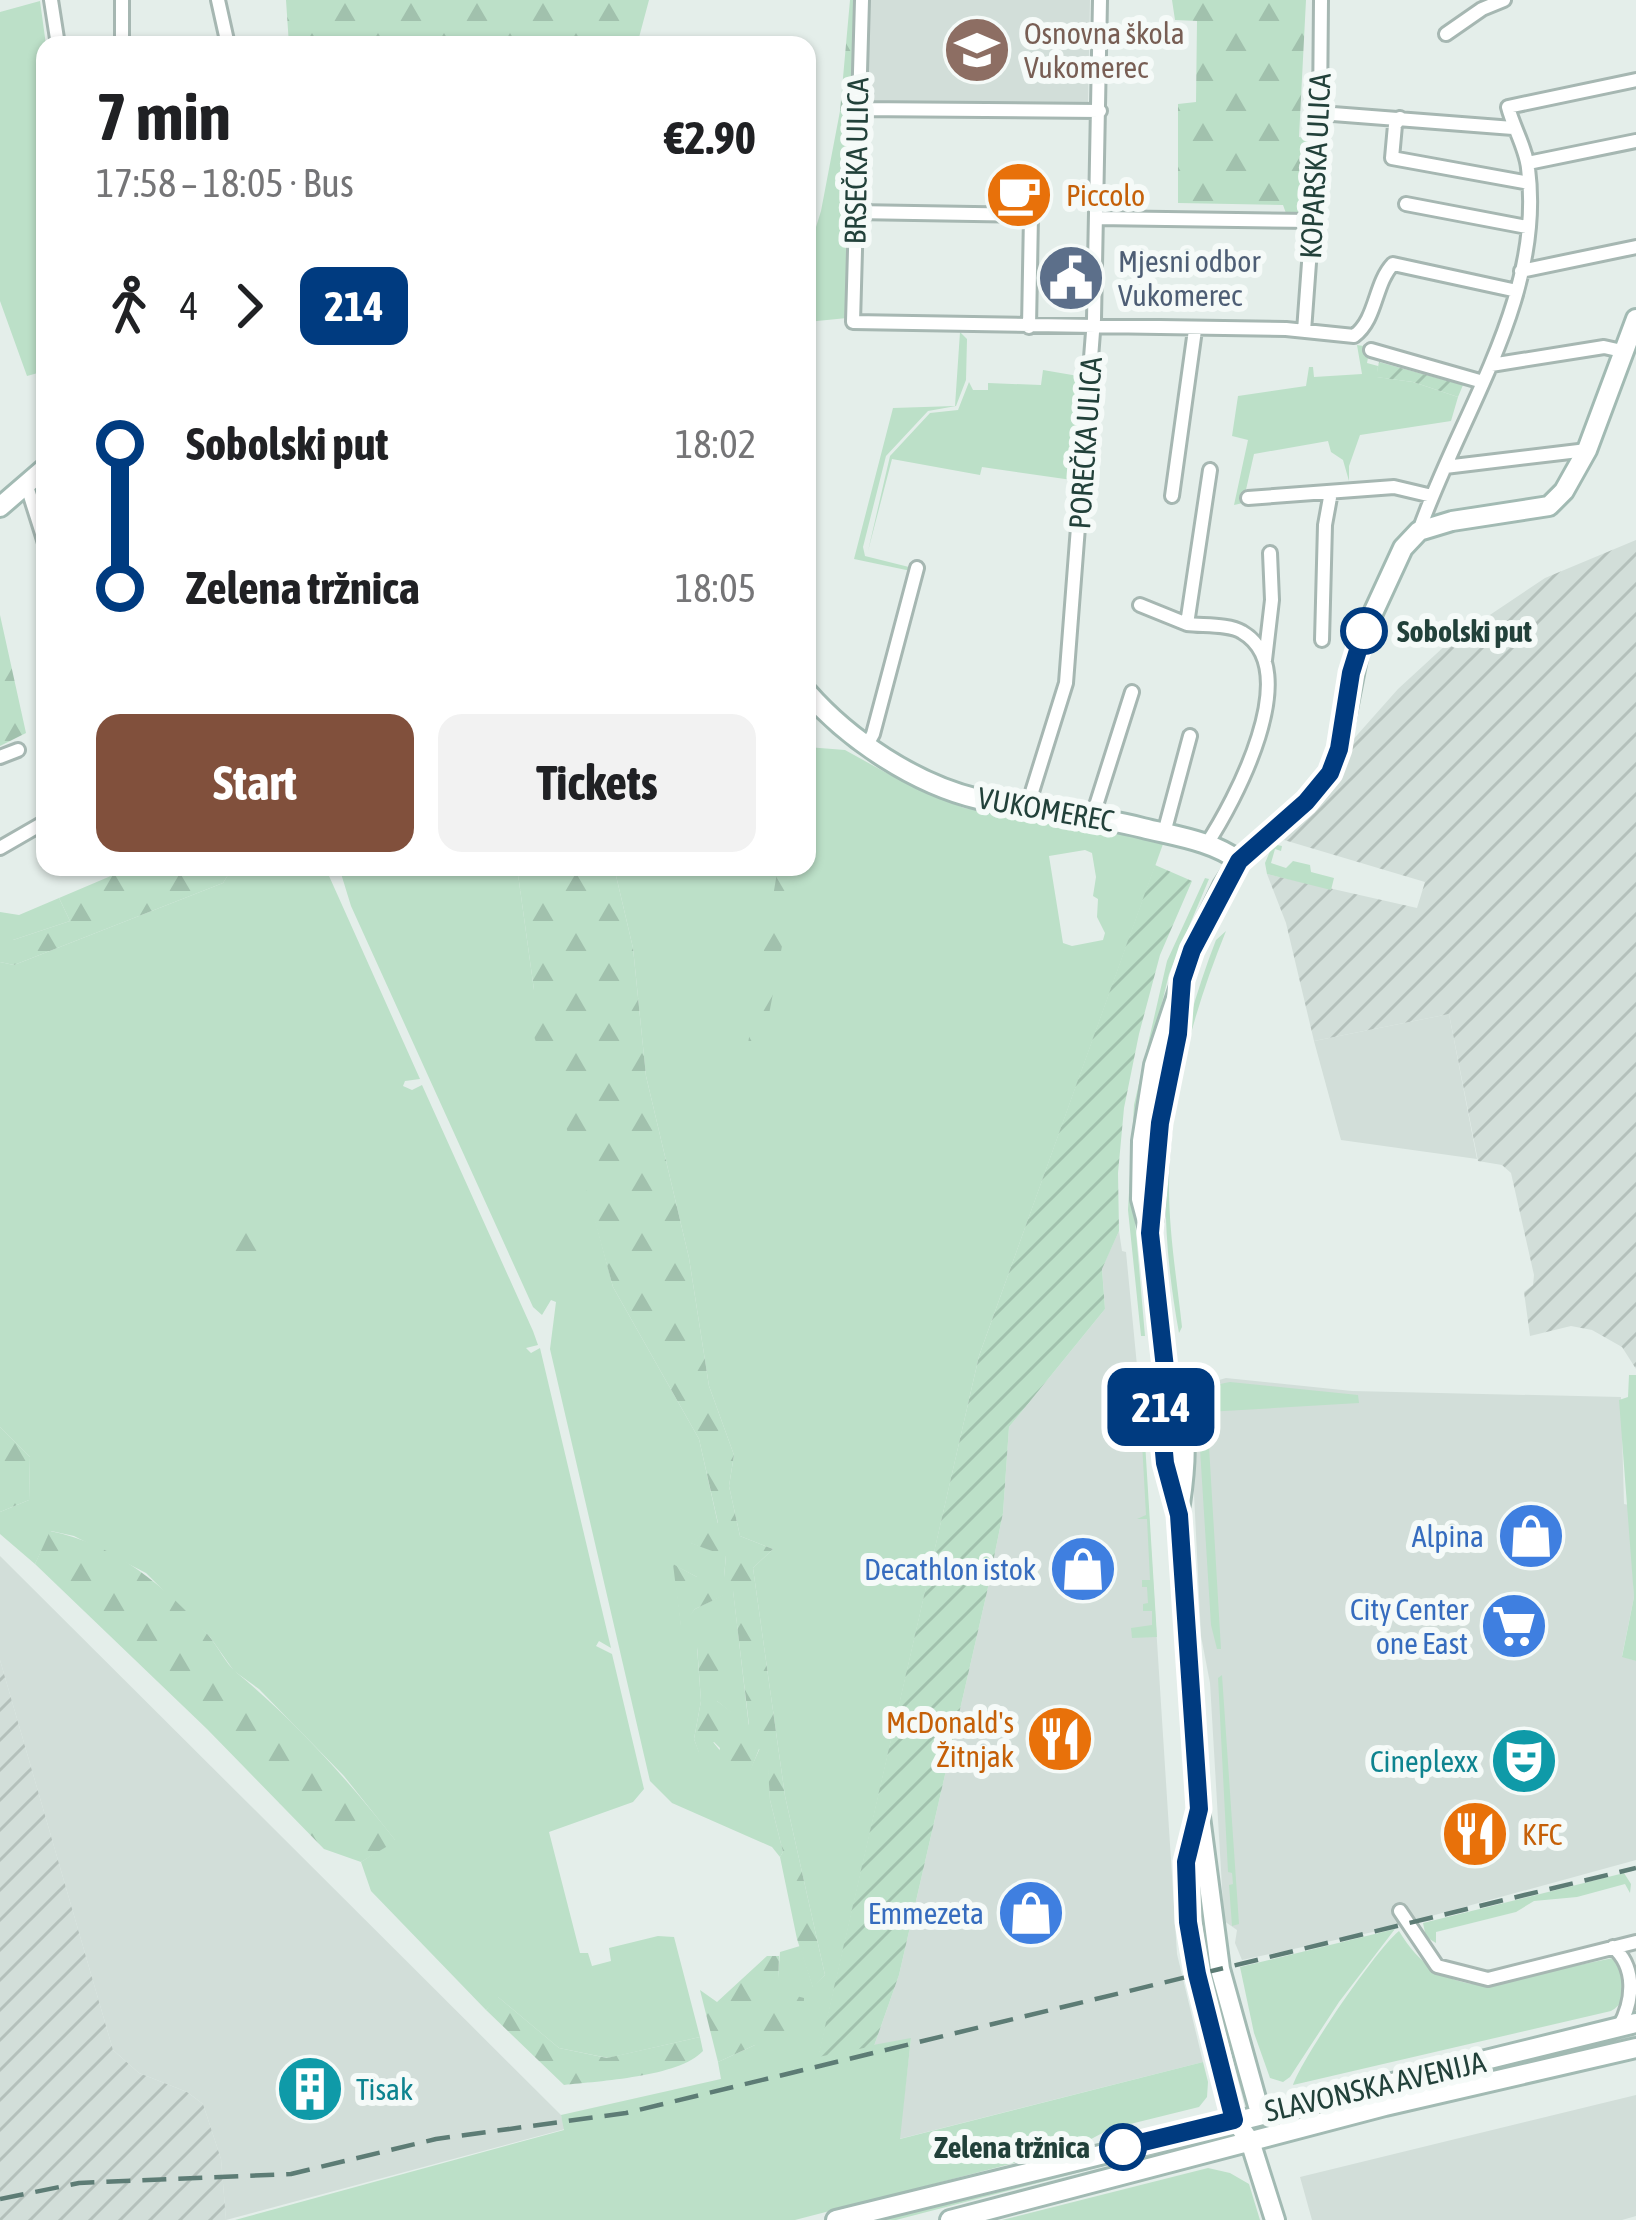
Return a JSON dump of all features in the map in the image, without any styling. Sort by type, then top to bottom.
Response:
[{"type":"street","points":[[51,0],[57,36]]},
{"type":"street","points":[[122,0],[122,36]]},
{"type":"street","points":[[218,0],[227,36]]},
{"type":"street","name":"BRSEČKA ULICA","points":[[862,0],[853,322],[1029,326]]},
{"type":"street","name":"POREČKA ULICA","points":[[1027,808],[1066,683],[1094,328],[1100,0]]},
{"type":"street","name":"KOPARSKA ULICA","points":[[1304,331],[1320,113],[1321,0]]},
{"type":"street","points":[[1446,34],[1504,0]]},
{"type":"street","points":[[1250,2141],[1260,2113],[1220,1969],[1199,1809],[1179,1515],[1186,1464],[1183,1407],[1165,1368],[1142,1199],[1142,1142],[1154,1065],[1182,980],[1223,886],[1239,861],[1306,802],[1330,773],[1361,639],[1403,548],[1419,531],[1507,329],[1521,272],[1529,183],[1528,163],[1508,106],[1636,80]]},
{"type":"street","points":[[856,109],[1100,111]]},
{"type":"street","points":[[1320,113],[1513,128]]},
{"type":"street","points":[[1400,118],[1392,158],[1529,183]]},
{"type":"street","points":[[1528,163],[1636,141]]},
{"type":"street","points":[[1406,204],[1527,227]]},
{"type":"street","points":[[855,212],[1031,215],[1029,326],[1354,336],[1365,326],[1382,279],[1393,264],[1517,291]]},
{"type":"street","points":[[1096,218],[1313,221]]},
{"type":"street","points":[[1521,272],[1636,247]]},
{"type":"street","points":[[1419,531],[1549,506],[1564,491],[1586,450],[1636,319]]},
{"type":"street","points":[[1172,496],[1195,330]]},
{"type":"street","points":[[1491,365],[1604,347],[1622,351]]},
{"type":"street","points":[[1371,350],[1483,382]]},
{"type":"street","points":[[1445,467],[1586,450]]},
{"type":"street","points":[[1187,624],[1210,470]]},
{"type":"street","points":[[0,507],[36,475]]},
{"type":"street","points":[[26,483],[36,505]]},
{"type":"street","points":[[1248,499],[1394,487],[1432,496]]},
{"type":"street","points":[[1322,640],[1325,525],[1331,492]]},
{"type":"street","points":[[1206,845],[1235,801],[1265,711],[1270,553]]},
{"type":"street","points":[[867,745],[917,568]]},
{"type":"street","points":[[1139,605],[1187,624],[1240,630],[1265,662]]},
{"type":"street","points":[[1094,815],[1132,692]]},
{"type":"street","name":"VUKOMEREC","points":[[816,701],[867,745],[952,789],[1027,808],[1094,815],[1206,845],[1239,861]]},
{"type":"street","points":[[1164,833],[1190,736]]},
{"type":"street","points":[[0,757],[18,750]]},
{"type":"street","points":[[0,848],[36,827]]},
{"type":"street","points":[[1199,1809],[1186,1862],[1188,1922],[1197,1974],[1234,2120],[1250,2141],[1275,2220]]},
{"type":"street","points":[[1400,1911],[1438,1966],[1488,1979],[1636,1942]]},
{"type":"street","points":[[1613,1948],[1629,1962],[1634,1988],[1627,2025]]},
{"type":"street","name":"SLAVONSKA AVENIJA","points":[[836,2220],[1627,2025]]},
{"type":"street","name":"SLAVONSKA AVENIJA","points":[[950,2220],[1250,2141],[1636,2048]]},
{"type":"shaded area","name":"Osnovna škola Vukomerec","points":[[868,0],[1090,0],[1088,103],[863,101]]},
{"type":"shaded area","points":[[1636,540],[1636,1369],[1622,1347],[1592,1330],[1571,1326],[1530,1336],[1524,1292],[1533,1285],[1534,1275],[1511,1173],[1502,1165],[1478,1161],[1449,1014],[1314,1041],[1286,923],[1267,874],[1417,908],[1425,882],[1284,840],[1336,784],[1350,743],[1448,643],[1545,578]]},
{"type":"shaded area","points":[[1449,1014],[1477,1159],[1341,1140],[1314,1041]]},
{"type":"shaded area","points":[[1119,1231],[1126,1252],[1144,1438],[1177,1954],[1203,2062],[899,2139],[911,2039],[874,2046],[899,1975],[987,1592],[1003,1513],[1009,1427],[1105,1309],[1102,1268]]},
{"type":"shaded area","points":[[1226,1378],[1352,1391],[1621,1397],[1624,1504],[1629,1505],[1634,1597],[1622,1656],[1636,1661],[1636,1860],[1373,1932],[1242,1960],[1235,1943],[1237,1930],[1224,1921],[1210,1683],[1201,1636],[1190,1412],[1191,1399],[1202,1385]]},
{"type":"shaded area","points":[[0,1556],[561,2115],[565,2129],[226,2220],[221,2159],[203,2104],[187,2092],[139,2073],[113,2050],[0,1660]]},
{"type":"shaded area","points":[[0,1660],[113,2050],[139,2073],[187,2092],[203,2104],[221,2159],[226,2220],[0,2220]]},
{"type":"shaded area","points":[[1636,2095],[1636,2216],[1622,2220],[1312,2220],[1300,2177]]},
{"type":"green space","points":[[286,0],[649,0],[639,36],[288,36]]},
{"type":"green space","points":[[850,0],[858,0],[852,111],[840,111]]},
{"type":"green space","points":[[1172,0],[1306,0],[1299,137],[1311,139],[1301,213],[1287,216],[1283,205],[1178,203],[1178,104],[1196,102],[1197,21],[1175,20]]},
{"type":"green space","points":[[40,1],[45,36],[36,36],[36,374],[27,376],[0,301],[0,12]]},
{"type":"green space","points":[[840,111],[852,111],[847,318],[816,321],[816,227]]},
{"type":"green space","points":[[960,332],[967,339],[966,380],[956,406],[928,411],[886,456],[863,547],[865,556],[911,571],[854,559],[893,408],[955,406]]},
{"type":"green space","points":[[1357,345],[1370,347],[1367,363],[1378,366],[1377,377],[1413,382],[1458,397],[1451,421],[1360,435],[1349,481],[1343,460],[1331,452],[1328,441],[1254,454],[1243,503],[1234,505],[1248,440],[1232,436],[1238,396],[1306,386],[1309,367],[1314,377],[1362,374]]},
{"type":"green space","points":[[1379,362],[1463,385],[1458,397],[1413,382],[1376,377]]},
{"type":"green space","points":[[1043,370],[1084,377],[1079,481],[982,467],[980,475],[892,459],[868,551],[890,456],[930,413],[958,410],[969,382],[973,390],[988,390],[988,383],[1041,385]]},
{"type":"green space","points":[[0,615],[26,733],[0,746]]},
{"type":"green space","points":[[816,748],[845,750],[964,808],[1091,826],[1163,844],[979,1356],[819,2055],[911,2038],[900,2139],[1203,2062],[1207,2097],[1199,2107],[1110,2129],[1076,2147],[795,2220],[235,2220],[564,2130],[561,2115],[721,2079],[718,2062],[755,2045],[777,1991],[780,1952],[800,1946],[813,1987],[825,1975],[785,1796],[753,1568],[773,1549],[740,1536],[729,1486],[734,1455],[709,1386],[689,1258],[646,1076],[633,948],[616,876],[816,876]],"holes":[[[1092,853],[1093,896],[1098,899],[1103,940],[1072,946],[1063,943],[1049,856]]]},
{"type":"green space","points":[[1273,844],[1282,846],[1281,851],[1275,849],[1271,863],[1286,868],[1293,861],[1310,865],[1311,872],[1334,878],[1331,890],[1267,874],[1265,863]]},
{"type":"green space","points":[[1155,865],[1192,881],[1160,955],[1139,1034],[1124,1108],[1119,1231],[1102,1269],[1105,1309],[1009,1427],[1003,1513],[987,1592],[899,1975],[874,2046],[818,2057],[979,1356]]},
{"type":"green space","points":[[111,876],[227,876],[223,883],[14,965],[0,962],[0,940],[70,921],[59,898]]},
{"type":"green space","points":[[227,876],[329,876],[420,1079],[405,1081],[403,1086],[412,1090],[422,1085],[533,1331],[538,1345],[526,1348],[531,1353],[540,1348],[611,1648],[599,1641],[596,1646],[612,1654],[644,1789],[633,1802],[549,1832],[580,1953],[588,1953],[592,1966],[611,1961],[609,1948],[658,1936],[674,1937],[700,2037],[608,2058],[559,2048],[498,1997],[486,2010],[371,1891],[361,1862],[395,1840],[344,1776],[259,1689],[234,1671],[210,1637],[146,1573],[74,1536],[51,1531],[35,1564],[0,1534],[0,1512],[29,1500],[30,1457],[0,1427],[0,962],[14,965],[223,883]]},
{"type":"green space","points":[[342,876],[518,876],[534,990],[613,1287],[699,1439],[718,1524],[691,1543],[726,1555],[724,1577],[697,1577],[674,1565],[681,1625],[695,1609],[733,1590],[749,1727],[717,1701],[697,1647],[701,1701],[694,1739],[699,1752],[713,1742],[745,1781],[760,1748],[768,1753],[780,1857],[772,1847],[672,1803],[650,1781],[550,1349],[556,1302],[551,1300],[542,1315],[533,1307],[351,906]]},
{"type":"green space","points":[[518,876],[616,876],[633,948],[646,1076],[689,1258],[709,1386],[734,1455],[729,1486],[740,1536],[773,1549],[753,1568],[785,1796],[825,1975],[813,1988],[780,1857],[767,1753],[759,1749],[746,1782],[716,1767],[720,1748],[714,1742],[699,1753],[694,1739],[701,1701],[697,1645],[720,1654],[717,1701],[749,1725],[733,1591],[695,1609],[681,1628],[673,1564],[697,1577],[724,1577],[726,1556],[690,1543],[718,1523],[699,1439],[613,1287],[580,1167],[523,1005],[534,990]]},
{"type":"green space","points":[[776,876],[795,876],[763,1046],[744,1067]]},
{"type":"green space","points":[[1205,878],[1209,879],[1169,974],[1147,1065],[1132,1186],[1145,1336],[1141,1336],[1128,1210],[1134,1105],[1167,961]]},
{"type":"green space","points":[[59,898],[70,921],[0,940],[0,912],[19,915]]},
{"type":"green space","points":[[1226,931],[1193,1024],[1173,1121],[1169,1204],[1179,1333],[1166,1231],[1168,1134],[1198,990],[1216,940]]},
{"type":"green space","points":[[245,1215],[269,1247],[263,1267],[248,1277],[235,1274],[218,1236],[233,1218]]},
{"type":"green space","points":[[1629,1375],[1636,1375],[1636,1661],[1622,1657],[1634,1597],[1619,1400],[1628,1397]]},
{"type":"green space","points":[[1230,1382],[1358,1395],[1359,1403],[1207,1412],[1221,1649],[1217,1649],[1211,1625],[1198,1417],[1206,1393]]},
{"type":"green space","points":[[0,1427],[30,1457],[29,1500],[0,1512]]},
{"type":"green space","points":[[1145,1442],[1157,1637],[1132,1638],[1131,1628],[1152,1625],[1152,1611],[1143,1611],[1143,1604],[1148,1603],[1142,1580],[1150,1580],[1147,1519],[1137,1519],[1146,1515]]},
{"type":"green space","points":[[50,1531],[118,1557],[176,1601],[233,1669],[321,1752],[396,1841],[361,1862],[324,1849],[35,1564]]},
{"type":"green space","points":[[1222,1675],[1239,1924],[1232,1926],[1218,1678]]},
{"type":"green space","points":[[1624,1873],[1630,1893],[1625,1884],[1577,1897],[1534,1901],[1516,1912],[1436,1932],[1436,1943],[1426,1937],[1423,1923]]},
{"type":"green space","points":[[1395,1929],[1290,2077],[1283,2082],[1270,2078],[1254,2033],[1240,1967]]},
{"type":"green space","points":[[1399,1931],[1424,1962],[1455,1980],[1482,1985],[1613,1958],[1625,1979],[1625,1993],[1611,2011],[1293,2085],[1341,2004]]},
{"type":"green space","points":[[767,1956],[779,1956],[778,1991],[804,1998],[803,2037],[755,2045],[718,2062],[700,1990],[717,2002]]},
{"type":"green space","points":[[497,1996],[559,2048],[607,2058],[700,2037],[703,2051],[658,2072],[564,2085],[486,2010]]},
{"type":"green space","points":[[1198,2135],[1199,2141],[896,2220],[870,2220]]},
{"type":"green space","points":[[1208,2168],[1249,2184],[1260,2220],[1002,2220]]},
{"type":"railway","points":[[0,2199],[79,2183],[291,2174],[436,2139],[626,2113],[1636,1868]]},
{"type":"bus line","name":"214","points":[[1123,2147],[1234,2120],[1188,1922],[1186,1862],[1199,1809],[1179,1515],[1165,1463],[1160,1408],[1165,1368],[1150,1233],[1160,1123],[1178,1034],[1182,980],[1192,950],[1239,861],[1306,802],[1330,773],[1364,631]]},
{"type":"place","name":"Osnovna škola Vukomerec","points":[[977,50]]},
{"type":"place","name":"Piccolo","points":[[1019,195]]},
{"type":"place","name":"Mjesni odbor Vukomerec","points":[[1071,278]]},
{"type":"place","name":"Sobolski put","points":[[1364,631]]},
{"type":"place","name":"Alpina","points":[[1531,1536]]},
{"type":"place","name":"Decathlon istok","points":[[1083,1569]]},
{"type":"place","name":"City Center one East","points":[[1514,1626]]},
{"type":"place","name":"McDonald's Žitnjak","points":[[1060,1739]]},
{"type":"place","name":"Cineplexx","points":[[1524,1761]]},
{"type":"place","name":"KFC","points":[[1475,1834]]},
{"type":"place","name":"Emmezeta","points":[[1031,1913]]},
{"type":"place","name":"Tisak","points":[[310,2089]]},
{"type":"place","name":"Zelena tržnica","points":[[1123,2147]]}]
